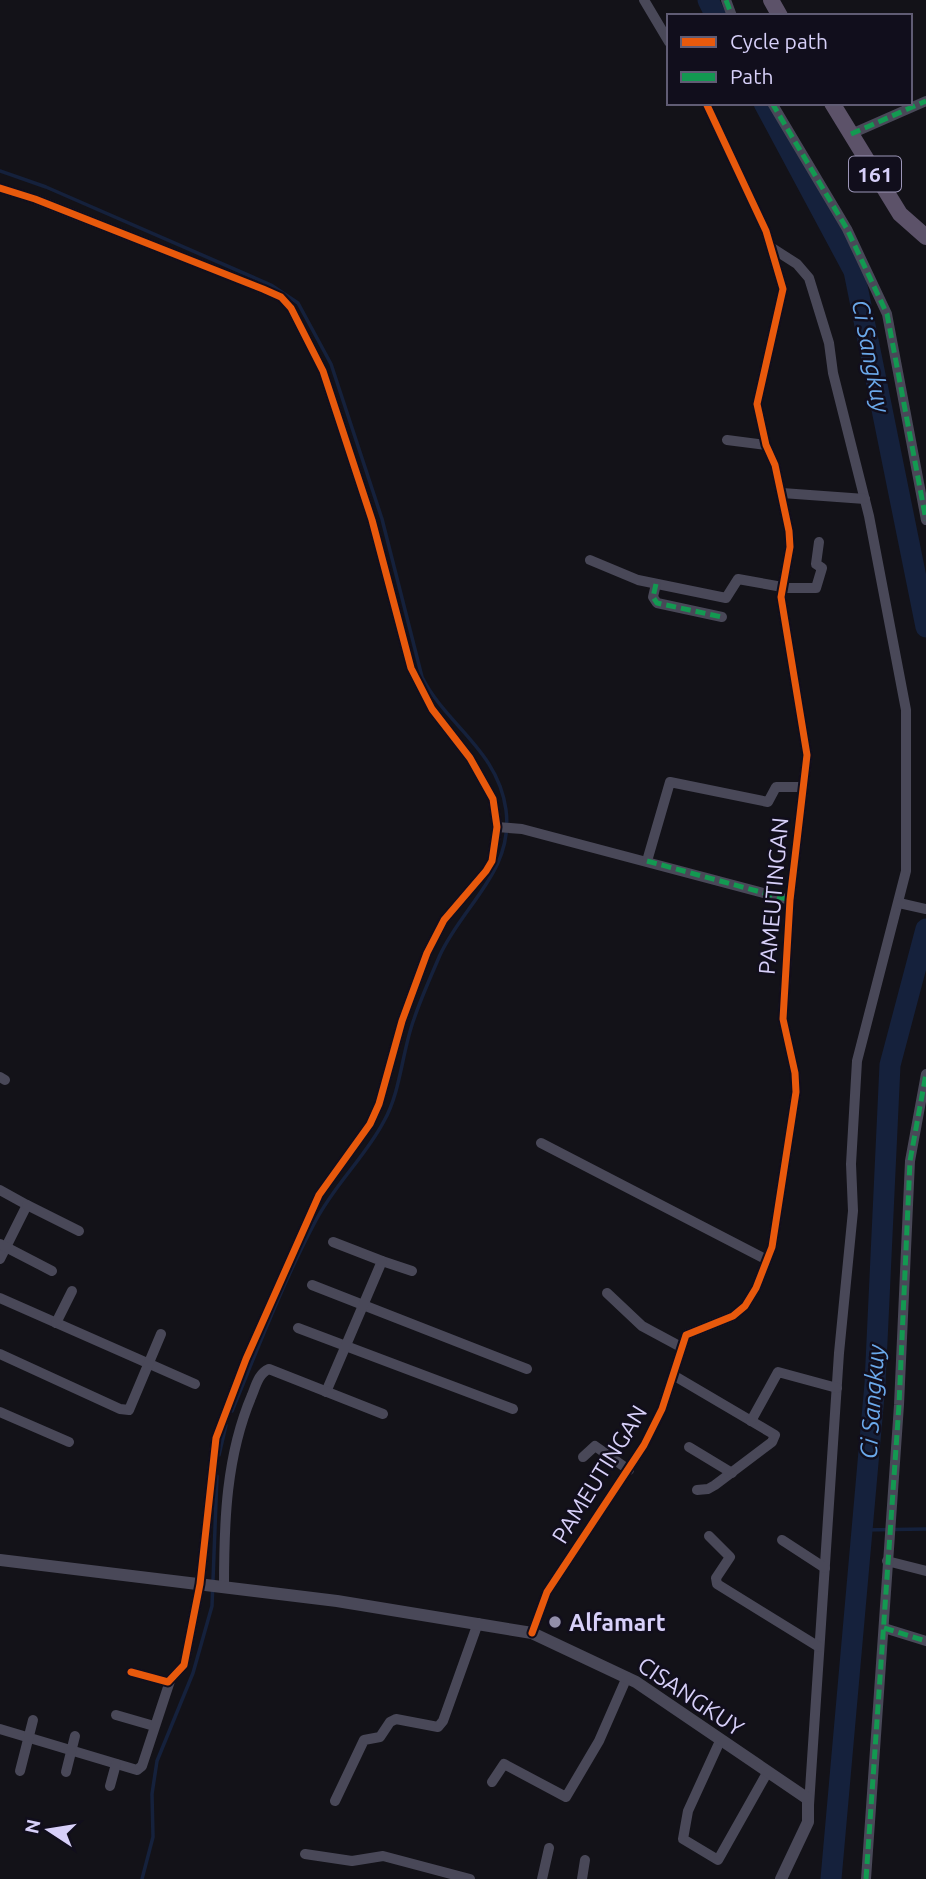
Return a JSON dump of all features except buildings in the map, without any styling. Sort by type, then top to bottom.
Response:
[{"type":"main road","name":"161","points":[[833,105],[900,214],[926,237]]},
{"type":"street","points":[[644,0],[667,38]]},
{"type":"street","points":[[851,134],[926,101]]},
{"type":"street","name":"PAMEUTINGAN","points":[[532,1633],[547,1592],[629,1471],[662,1409],[686,1335],[733,1316],[745,1306],[756,1288],[767,1260],[782,1194],[796,1091],[795,1073],[783,1019],[790,900],[807,755],[786,638],[782,587],[790,547],[782,492],[766,445],[757,404],[783,301],[783,289],[772,248],[707,105]]},
{"type":"street","points":[[773,105],[847,229],[887,314],[926,520]]},
{"type":"street","points":[[0,188],[35,199],[263,289],[281,297],[291,308],[318,359],[336,407],[372,520],[411,668],[432,709],[470,758],[493,799],[503,827],[486,871],[444,920],[427,953],[402,1021],[370,1124],[319,1195],[246,1359],[216,1438],[213,1586]]},
{"type":"street","points":[[772,248],[797,264],[809,278],[830,343],[834,373],[865,499],[906,710],[906,871],[902,904],[857,1061],[851,1164],[853,1210],[837,1388],[809,1805],[803,1835],[781,1879]]},
{"type":"street","points":[[727,440],[766,445]]},
{"type":"street","points":[[782,492],[865,499]]},
{"type":"street","points":[[590,559],[638,580],[723,598],[729,595],[738,579],[782,587],[816,587],[822,568],[816,564],[819,542]]},
{"type":"street","points":[[656,584],[653,597],[656,603],[722,617]]},
{"type":"street","points":[[647,861],[670,782],[768,802],[776,787],[802,787]]},
{"type":"street","points":[[503,827],[647,861],[790,900]]},
{"type":"street","points":[[902,904],[926,909]]},
{"type":"street","points":[[866,1879],[899,1405],[910,1157],[926,1073]]},
{"type":"street","points":[[541,1143],[767,1260]]},
{"type":"street","points":[[0,1190],[79,1231]]},
{"type":"street","points":[[0,1259],[3,1246],[27,1205]]},
{"type":"street","points":[[333,1242],[412,1271]]},
{"type":"street","points":[[3,1246],[52,1271]]},
{"type":"street","points":[[326,1392],[382,1261]]},
{"type":"street","points":[[312,1285],[527,1369]]},
{"type":"street","points":[[56,1322],[72,1292]]},
{"type":"street","points":[[607,1293],[642,1326],[681,1348]]},
{"type":"street","points":[[0,1298],[195,1384]]},
{"type":"street","points":[[298,1328],[513,1409]]},
{"type":"street","points":[[0,1354],[125,1410],[132,1406],[161,1334]]},
{"type":"street","points":[[0,1729],[140,1769],[170,1681],[184,1665],[213,1586],[231,1470],[244,1413],[262,1373],[269,1369],[383,1414]]},
{"type":"street","points":[[751,1421],[778,1372],[837,1388]]},
{"type":"street","points":[[673,1376],[775,1434],[775,1439],[732,1473],[708,1489],[697,1490]]},
{"type":"street","points":[[0,1412],[69,1442]]},
{"type":"street","points":[[583,1457],[595,1446],[629,1471]]},
{"type":"street","points":[[689,1447],[732,1473]]},
{"type":"street","points":[[709,1536],[730,1557],[716,1578],[717,1584],[819,1647]]},
{"type":"street","points":[[782,1540],[825,1568]]},
{"type":"street","name":"CISANGKUY","points":[[0,1560],[337,1601],[532,1633],[627,1677],[804,1796],[809,1805]]},
{"type":"street","points":[[887,1561],[926,1571]]},
{"type":"street","points":[[335,1801],[364,1740],[380,1737],[390,1722],[396,1719],[429,1728],[438,1727],[443,1721],[478,1623]]},
{"type":"street","points":[[884,1628],[926,1641]]},
{"type":"street","points":[[131,1672],[164,1682],[170,1681]]},
{"type":"street","points":[[492,1782],[504,1764],[566,1797],[599,1741],[627,1677]]},
{"type":"street","points":[[116,1715],[154,1726]]},
{"type":"street","points":[[20,1771],[33,1720]]},
{"type":"street","points":[[66,1772],[75,1736]]},
{"type":"street","points":[[720,1741],[688,1811],[683,1839],[718,1860],[767,1773]]},
{"type":"street","points":[[110,1786],[116,1764]]},
{"type":"street","points":[[542,1879],[549,1848]]},
{"type":"street","points":[[305,1854],[352,1861],[383,1856],[470,1879]]},
{"type":"street","points":[[582,1879],[585,1860]]},
{"type":"waterway","name":"Ci Sangkuy","points":[[708,0],[715,14]]},
{"type":"waterway","name":"Ci Sangkuy","points":[[765,105],[854,271],[926,627]]},
{"type":"waterway","points":[[0,171],[46,187],[271,285],[298,303],[331,364],[382,519],[422,677],[444,710],[470,739],[493,771],[506,810],[506,832],[495,870],[440,955],[410,1031],[390,1109],[377,1134],[315,1222],[232,1411]]},
{"type":"waterway","name":"Ci Sangkuy","points":[[831,1879],[875,1384],[890,1065],[926,929]]},
{"type":"waterway","points":[[219,1455],[226,1425]]},
{"type":"waterway","points":[[142,1879],[153,1837],[152,1794],[157,1761],[193,1673],[212,1606],[217,1476]]},
{"type":"waterway","points":[[862,1530],[926,1529]]},
{"type":"marked path","points":[[726,0],[731,14]]},
{"type":"marked path","points":[[851,134],[926,101]]},
{"type":"marked path","points":[[773,105],[847,229],[887,314],[926,520]]},
{"type":"marked path","points":[[656,584],[653,597],[657,603],[722,617]]},
{"type":"marked path","points":[[647,861],[790,900]]},
{"type":"marked path","points":[[866,1879],[899,1405],[910,1161],[926,1074]]},
{"type":"marked path","points":[[884,1628],[926,1641]]},
{"type":"cycle path","points":[[532,1633],[547,1592],[644,1445],[662,1409],[686,1335],[733,1316],[745,1306],[756,1288],[772,1247],[796,1092],[795,1073],[783,1019],[790,900],[807,755],[781,597],[790,547],[789,531],[775,465],[766,445],[757,404],[783,289],[766,231],[707,105]]},
{"type":"cycle path","points":[[0,188],[35,199],[263,289],[281,297],[291,308],[323,371],[372,520],[411,668],[432,709],[470,758],[493,799],[497,827],[492,861],[444,920],[427,953],[402,1021],[379,1104],[370,1124],[319,1195],[246,1359],[216,1438],[200,1584],[184,1665],[168,1682],[131,1672]]},
{"type":"place","name":"Alfamart","points":[[555,1622]]}]
